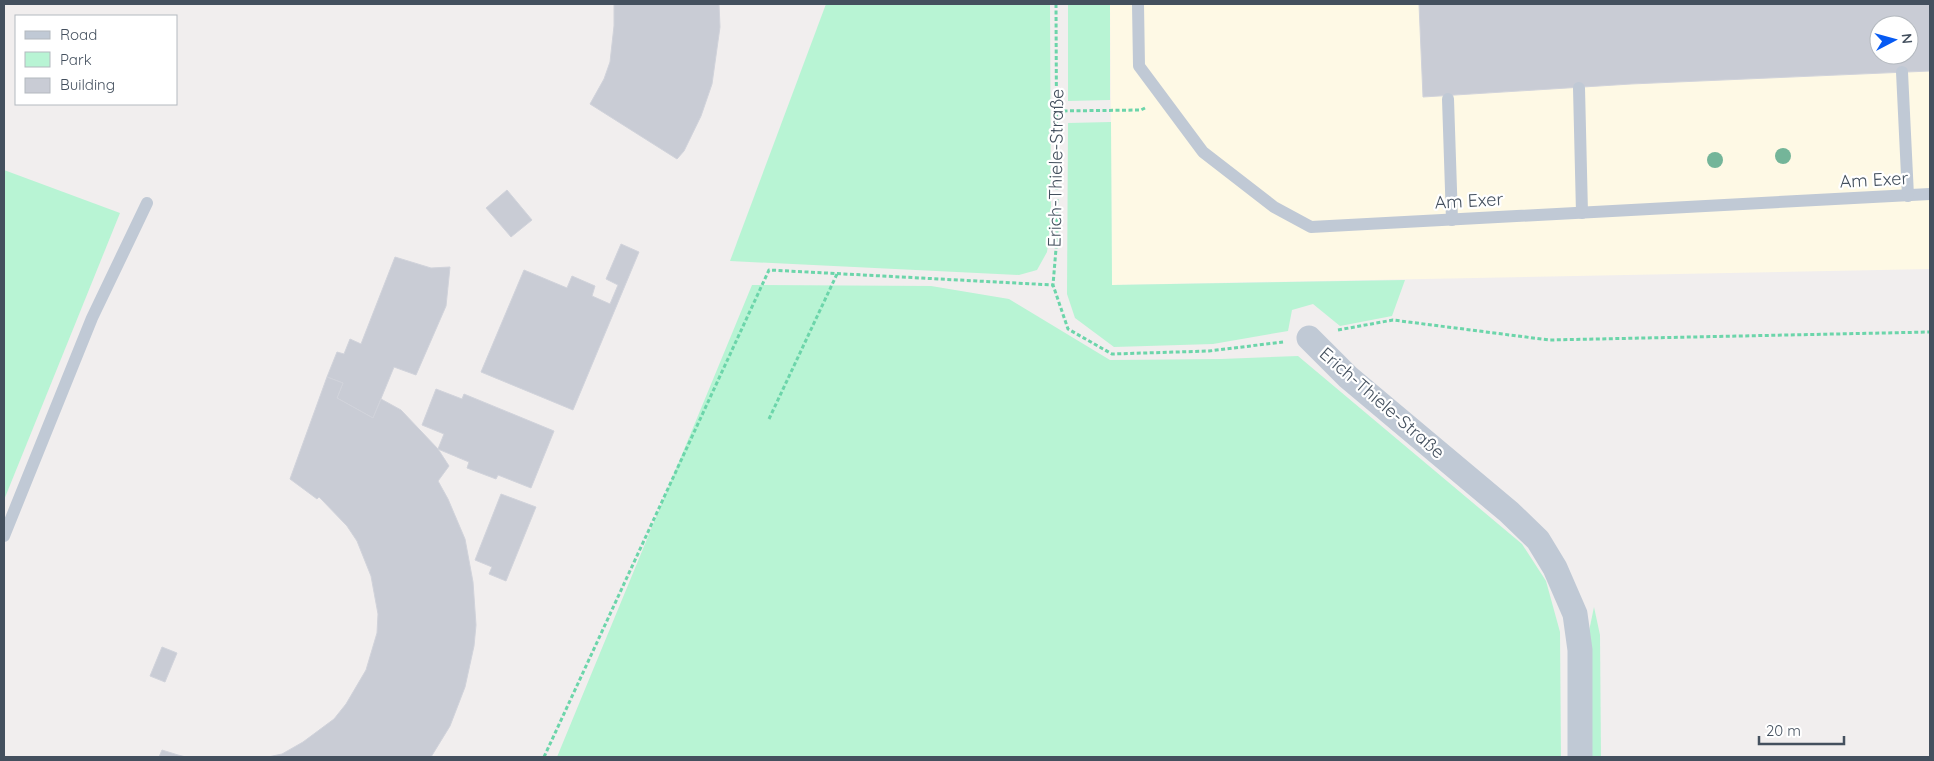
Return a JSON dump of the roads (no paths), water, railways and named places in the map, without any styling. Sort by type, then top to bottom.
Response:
[{"type":"street","name":"Erich-Thiele-Straße","points":[[1309,338],[1348,377],[1509,512],[1538,540],[1556,568],[1575,614],[1580,650],[1580,757]]},
{"type":"lane","name":"Am Exer","points":[[1138,4],[1139,66],[1203,152],[1274,207],[1311,227],[1930,194]]},
{"type":"lane","points":[[1902,72],[1908,196]]},
{"type":"lane","points":[[1579,88],[1582,213]]},
{"type":"lane","points":[[1448,99],[1452,220]]},
{"type":"lane","points":[[4,536],[92,318],[147,203]]}]
